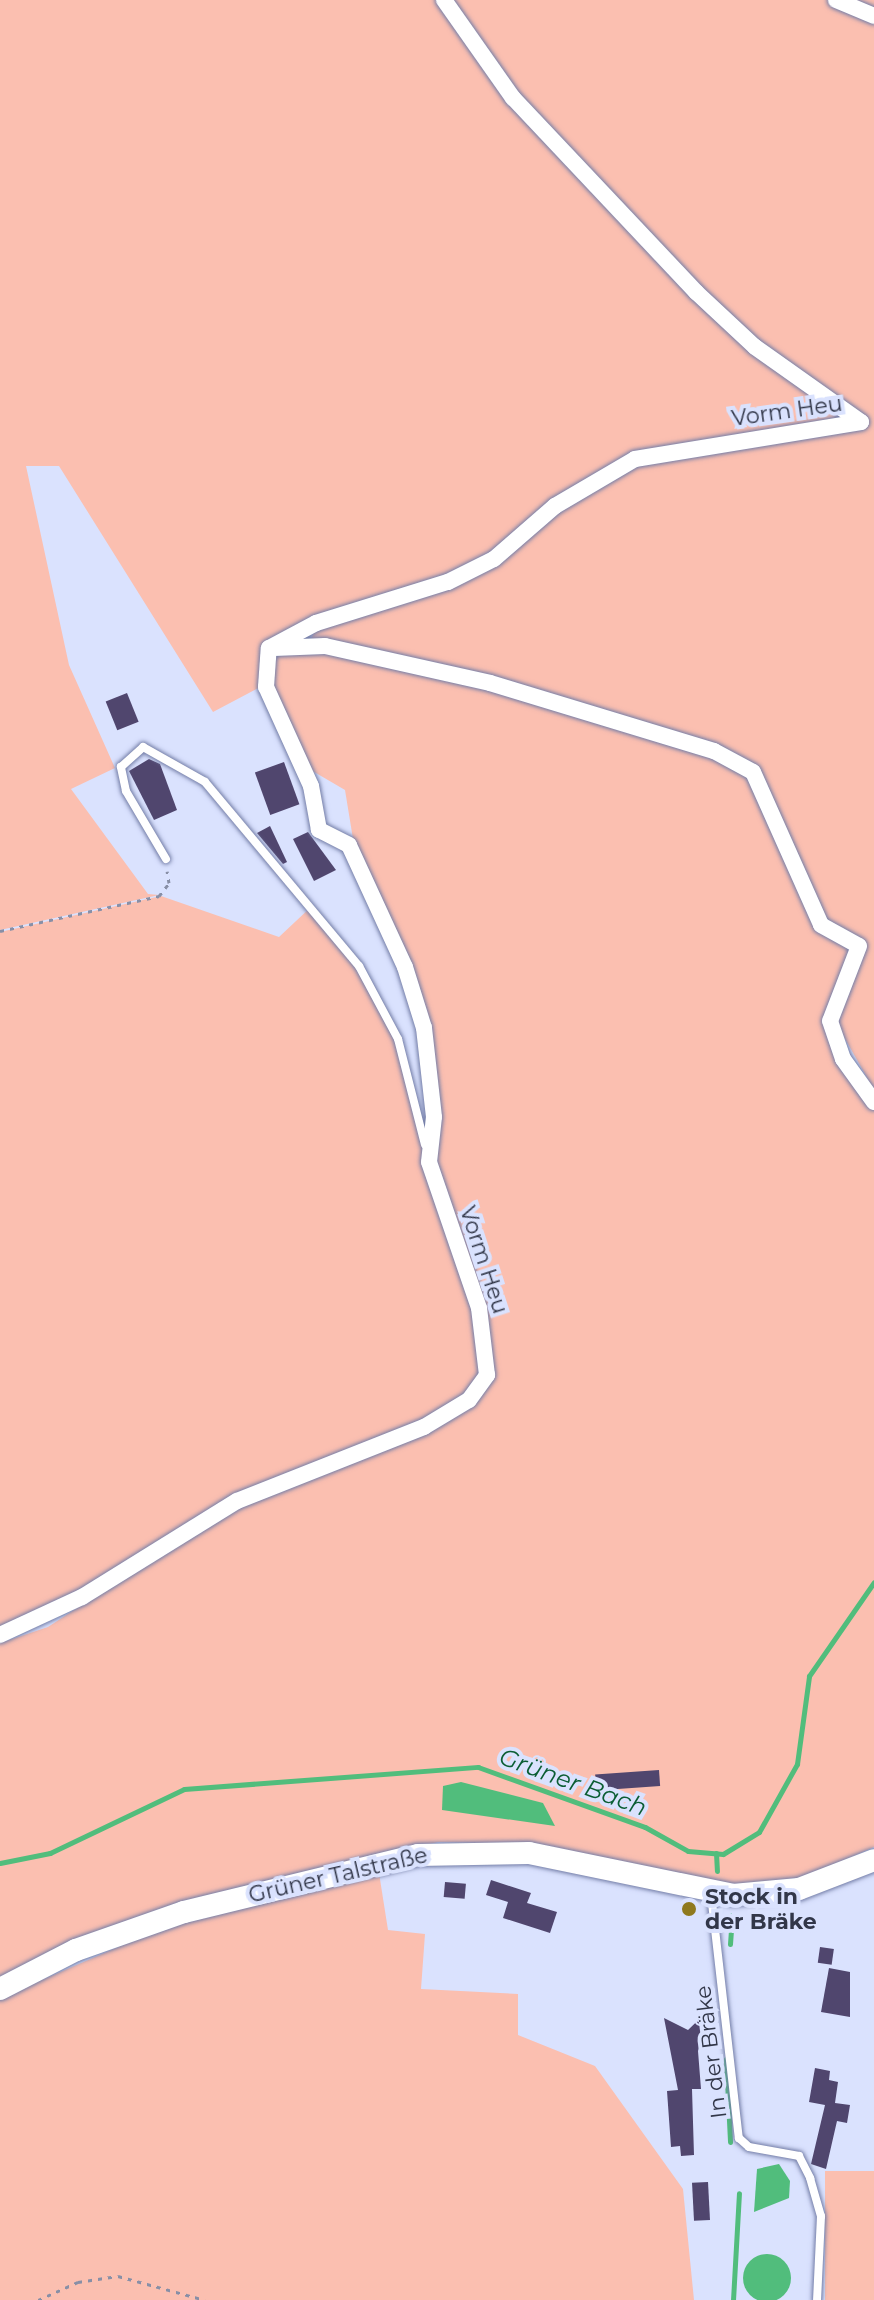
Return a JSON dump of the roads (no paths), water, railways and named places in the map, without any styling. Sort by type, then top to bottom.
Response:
[{"type":"main road","name":"Grüner Talstraße","points":[[0,1989],[76,1950],[184,1912],[440,1852],[529,1853],[711,1893],[799,1889],[874,1860]]},
{"type":"street","name":"Vorm Heu","points":[[0,1635],[82,1597],[237,1501],[424,1427],[469,1400],[487,1375],[486,1344],[429,1162],[431,1072],[405,967],[349,845],[319,830],[311,786],[266,687],[269,648],[316,623],[448,582],[494,559],[555,506],[635,459],[861,422],[755,347],[696,292],[513,98],[444,0]]},
{"type":"street","points":[[836,0],[874,16]]},
{"type":"street","points":[[269,648],[325,646],[490,683],[714,751],[753,772],[821,925],[859,946],[830,1021],[843,1059],[874,1102]]},
{"type":"lane","points":[[166,859],[121,767],[143,747],[205,782],[359,966],[398,1039],[429,1162]]},
{"type":"lane","name":"In der Bräke","points":[[711,1893],[739,2138],[749,2147],[799,2156],[810,2178],[821,2216],[817,2300]]},
{"type":"waterway","name":"Grüner Bach","points":[[0,1863],[50,1853],[184,1789],[478,1767],[645,1827],[688,1851],[723,1854],[759,1832],[797,1764],[809,1676],[874,1582]]},
{"type":"waterway","points":[[716,1853],[717,1871]]},
{"type":"waterway","points":[[730,1944],[732,1915]]},
{"type":"waterway","points":[[726,2059],[730,2142]]},
{"type":"waterway","points":[[733,2300],[739,2193]]},
{"type":"place","name":"Stock in der Bräke","points":[[689,1909]]}]
